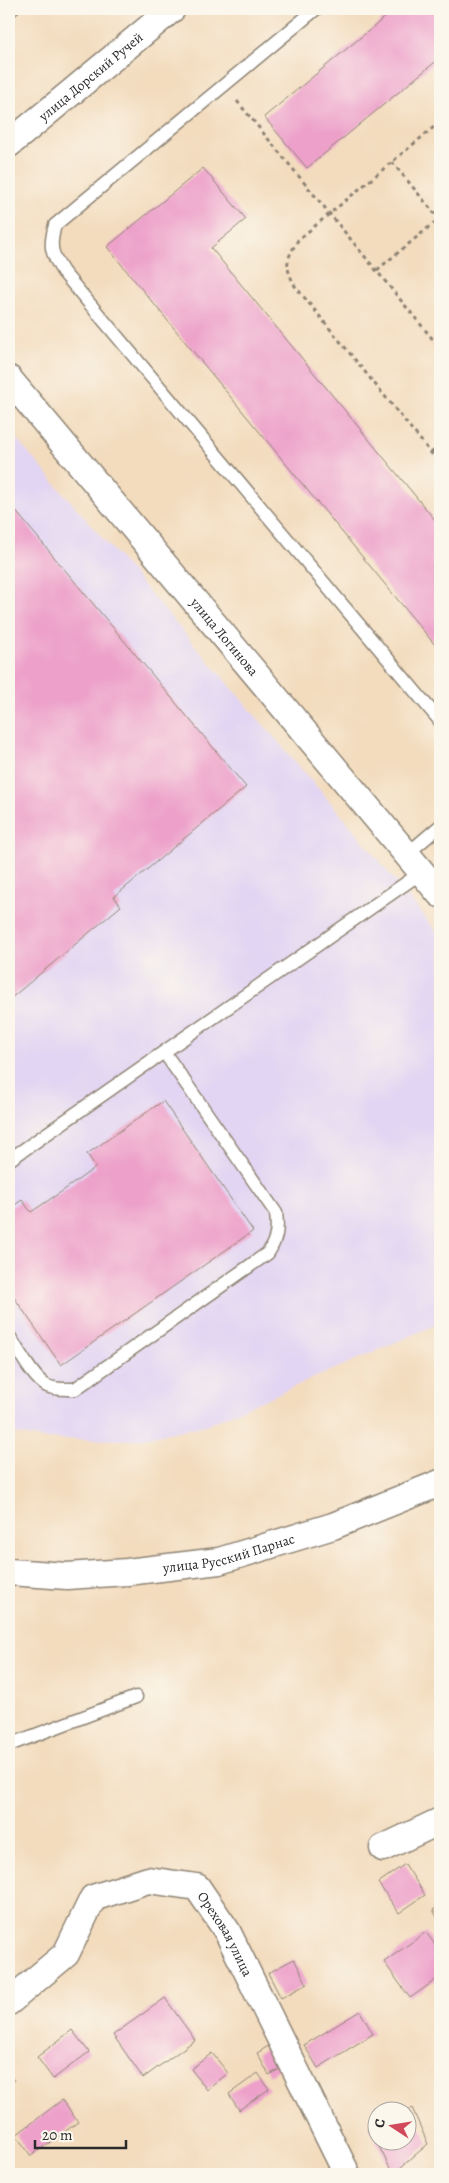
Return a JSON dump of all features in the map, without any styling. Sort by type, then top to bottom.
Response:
[{"type":"street","name":"улица Дорский Ручей","points":[[9,144],[172,9]]},
{"type":"street","name":"улица Логинова","points":[[9,379],[440,894]]},
{"type":"street","name":"улица Русский Парнас","points":[[9,1572],[68,1576],[127,1572],[219,1561],[333,1526],[440,1483]]},
{"type":"street","points":[[383,1848],[440,1821]]},
{"type":"street","name":"Ореховая улица","points":[[9,2002],[66,1954],[93,1898],[148,1880],[197,1887],[227,1931],[347,2174]]},
{"type":"lane","points":[[9,12],[12,9]]},
{"type":"lane","points":[[316,9],[55,225],[51,240],[52,254],[63,272],[440,722]]},
{"type":"lane","points":[[9,1160],[164,1052],[414,863],[440,826]]},
{"type":"lane","points":[[9,1336],[38,1379],[47,1386],[60,1390],[75,1389],[268,1253],[275,1242],[278,1229],[276,1213],[164,1052]]},
{"type":"lane","points":[[9,1745],[136,1697]]},
{"type":"path","points":[[224,85],[440,348]]},
{"type":"path","points":[[440,122],[298,240],[288,258],[287,271],[294,286],[440,464]]},
{"type":"path","points":[[376,270],[440,219],[392,162]]},
{"type":"path","points":[[432,453],[440,446]]},
{"type":"shaded area","points":[[9,430],[349,824],[440,936],[440,1323],[206,1425],[134,1440],[42,1439],[9,1432]]},
{"type":"building","points":[[395,9],[440,9],[440,58],[307,168],[264,117]]},
{"type":"building","points":[[203,168],[246,219],[211,248],[440,526],[440,651],[107,247]]},
{"type":"building","points":[[9,503],[246,787],[114,897],[121,906],[10,999]]},
{"type":"building","points":[[163,1101],[253,1231],[61,1365],[9,1290],[9,1209],[22,1200],[31,1212],[64,1190],[96,1167],[87,1154]]},
{"type":"building","points":[[405,1864],[425,1895],[399,1913],[378,1883]]},
{"type":"building","points":[[440,1906],[440,1922],[433,1910]]},
{"type":"building","points":[[426,1932],[440,1952],[440,1977],[410,1998],[384,1962]]},
{"type":"building","points":[[294,1959],[307,1984],[281,1998],[268,1973]]},
{"type":"building","points":[[165,1998],[195,2040],[143,2078],[113,2035]]},
{"type":"building","points":[[360,2011],[373,2034],[318,2068],[304,2045]]},
{"type":"building","points":[[72,2030],[89,2052],[53,2079],[37,2057]]},
{"type":"building","points":[[270,2045],[283,2067],[269,2075],[257,2053]]},
{"type":"building","points":[[212,2053],[228,2073],[207,2090],[191,2069]]},
{"type":"building","points":[[258,2073],[269,2089],[239,2110],[229,2094]]},
{"type":"building","points":[[9,2074],[14,2081],[9,2085]]},
{"type":"building","points":[[62,2100],[78,2122],[31,2156],[16,2135]]},
{"type":"building","points":[[416,2117],[428,2144],[393,2174],[381,2150],[416,2150]]}]
